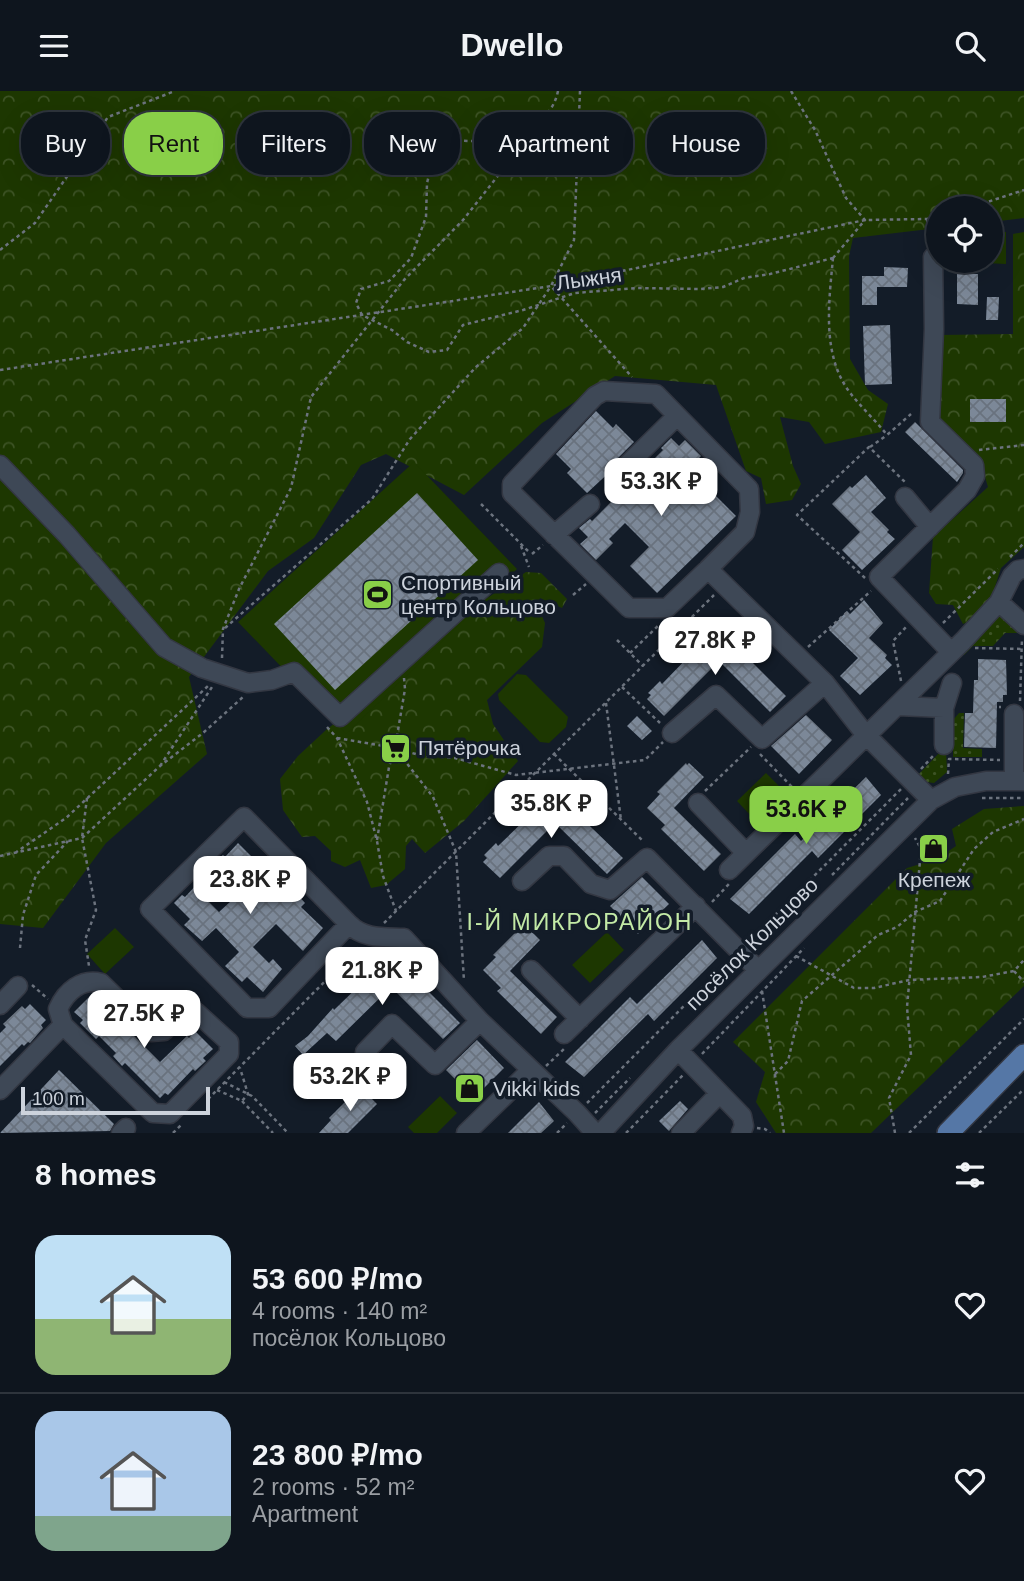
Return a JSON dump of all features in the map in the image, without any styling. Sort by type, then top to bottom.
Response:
[{"type":"main road","points":[[948,1133],[1024,1055]]},
{"type":"street","points":[[933,273],[930,422],[974,465],[975,477],[967,490],[877,582],[916,616],[951,652]]},
{"type":"street","points":[[604,391],[656,394],[749,489],[750,512],[745,532],[667,608],[629,608],[554,535],[512,493],[512,484],[594,396],[604,391]]},
{"type":"street","points":[[625,467],[677,416]]},
{"type":"street","points":[[0,465],[67,535],[164,647],[202,668],[248,683],[272,680],[294,672],[340,717],[499,573]]},
{"type":"street","points":[[905,497],[930,527]]},
{"type":"street","points":[[554,535],[590,504]]},
{"type":"street","points":[[698,803],[736,863],[951,652],[999,602],[1012,576],[1022,567]]},
{"type":"street","points":[[708,569],[825,683],[865,734],[931,800]]},
{"type":"street","points":[[999,602],[1023,625]]},
{"type":"street","points":[[672,733],[716,695],[762,739],[825,683]]},
{"type":"street","points":[[944,745],[944,708],[952,683]]},
{"type":"street","points":[[901,702],[944,708]]},
{"type":"street","points":[[1017,709],[1014,760],[1019,781]]},
{"type":"street","name":"посёлок Кольцово","points":[[601,1133],[678,1050],[931,800],[955,787],[986,781],[1019,781]]},
{"type":"street","points":[[349,924],[269,1008],[247,1008],[150,909],[244,817],[357,932],[370,936],[404,938],[480,1021],[596,1133]]},
{"type":"street","points":[[522,881],[549,856],[564,856],[590,884],[610,890],[647,858],[701,908],[758,970]]},
{"type":"street","points":[[565,1034],[701,908]]},
{"type":"street","points":[[531,970],[580,1019]]},
{"type":"street","points":[[0,1090],[61,1017],[62,1000],[80,983],[90,980],[101,982],[151,1031],[164,1031],[183,1011],[196,1012],[229,1042],[235,1060],[170,1114],[153,1113],[61,1017]]},
{"type":"street","points":[[0,1005],[18,986]]},
{"type":"street","points":[[365,1052],[392,1024],[435,1065],[480,1021]]},
{"type":"street","points":[[678,1050],[742,1116],[744,1126],[741,1133]]},
{"type":"street","points":[[466,1133],[531,1070]]},
{"type":"street","points":[[681,1133],[719,1094]]},
{"type":"path","points":[[0,250],[35,223],[108,117],[175,91]]},
{"type":"path","points":[[547,112],[558,91]]},
{"type":"path","points":[[223,629],[372,499],[410,439],[476,367],[523,328],[551,286],[573,240],[580,91]]},
{"type":"path","points":[[791,91],[815,130],[846,198],[865,220]]},
{"type":"path","points":[[362,315],[356,303],[361,289],[389,281],[411,258],[426,217],[427,183],[435,152],[451,142],[474,140]]},
{"type":"path","points":[[160,766],[221,674],[223,629],[239,589],[291,488],[311,397],[404,280],[463,220],[499,175]]},
{"type":"path","points":[[1003,197],[1024,190]]},
{"type":"path","points":[[0,370],[551,286],[865,220],[926,219]]},
{"type":"path","points":[[865,220],[833,258],[828,313],[834,360],[850,393],[887,435]]},
{"type":"path","name":"Лыжня","points":[[362,315],[429,352],[447,350],[463,325],[575,293],[637,288],[723,287],[744,278],[833,258]]},
{"type":"path","points":[[551,286],[632,377]]},
{"type":"path","points":[[798,656],[877,582],[797,515],[869,447],[911,414],[930,422]]},
{"type":"path","points":[[962,453],[1024,445]]},
{"type":"path","points":[[869,447],[907,482],[905,497]]},
{"type":"path","points":[[481,504],[528,551]]},
{"type":"path","points":[[520,543],[528,567]]},
{"type":"path","points":[[933,633],[1024,543]]},
{"type":"path","points":[[203,1104],[225,1082],[235,1060],[396,911],[725,584]]},
{"type":"path","points":[[901,702],[893,641],[916,616]]},
{"type":"path","points":[[1017,709],[1023,625]]},
{"type":"path","points":[[617,640],[643,666]]},
{"type":"path","points":[[974,648],[1023,649]]},
{"type":"path","points":[[377,841],[405,689],[403,660]]},
{"type":"path","points":[[13,854],[66,818],[221,674]]},
{"type":"path","points":[[337,738],[419,755],[455,758],[516,775],[645,760],[672,733],[621,687]]},
{"type":"path","points":[[0,856],[82,838],[160,766],[248,693]]},
{"type":"path","points":[[606,703],[621,820]]},
{"type":"path","points":[[320,720],[337,738],[366,802],[383,876],[396,911]]},
{"type":"path","points":[[698,803],[698,798],[762,739]]},
{"type":"path","points":[[557,1133],[944,745]]},
{"type":"path","points":[[395,748],[433,797],[456,852],[466,1003]]},
{"type":"path","points":[[554,754],[648,846],[647,858]]},
{"type":"path","points":[[943,779],[949,773],[949,759],[1014,760]]},
{"type":"path","points":[[979,798],[1024,798]]},
{"type":"path","points":[[87,799],[82,838],[96,909],[85,940],[90,980]]},
{"type":"path","points":[[775,1074],[789,1061],[802,1001],[878,935],[897,927],[915,912],[940,901],[974,849],[993,832],[1024,819]]},
{"type":"path","points":[[895,1133],[889,1098],[911,1055],[907,1007],[921,849],[915,838],[919,834]]},
{"type":"path","points":[[20,948],[23,915],[36,875],[68,841]]},
{"type":"path","points":[[701,908],[737,876],[736,863]]},
{"type":"path","points":[[626,1133],[805,947]]},
{"type":"path","points":[[796,956],[854,988],[874,988],[909,980],[982,977],[1014,971],[1024,960]]},
{"type":"path","points":[[758,970],[784,1133]]},
{"type":"path","points":[[1014,971],[1024,982]]},
{"type":"path","points":[[18,986],[31,984],[61,1017]]},
{"type":"path","points":[[909,1133],[1024,1019]]},
{"type":"path","points":[[235,1060],[248,1094]]},
{"type":"path","points":[[225,1082],[248,1094],[288,1133]]},
{"type":"path","points":[[979,1133],[1024,1089]]},
{"type":"path","points":[[217,1090],[242,1101],[273,1133]]},
{"type":"path","points":[[242,1101],[248,1094]]},
{"type":"path","points":[[173,1133],[183,1123]]},
{"type":"path","points":[[280,1133],[284,1129]]},
{"type":"green space","points":[[0,91],[1024,91],[1024,218],[1003,221],[1003,196],[926,196],[926,229],[853,238],[849,256],[850,359],[868,390],[888,404],[881,432],[825,444],[809,422],[780,417],[793,466],[801,484],[792,500],[766,504],[761,478],[746,471],[716,385],[615,376],[542,423],[464,495],[386,454],[361,465],[314,538],[268,571],[189,677],[207,754],[106,843],[43,928],[0,924]]},
{"type":"green space","points":[[1003,232],[1006,232],[1006,264],[1003,264]]},
{"type":"green space","points":[[1024,232],[1024,547],[1001,568],[992,596],[981,616],[963,624],[953,605],[936,604],[929,593],[933,537],[988,487],[981,464],[935,418],[939,335],[1013,334],[1013,234]]},
{"type":"green space","name":"Спортивный центр Кольцово","points":[[414,462],[517,569],[346,734],[238,622]]},
{"type":"green space","points":[[526,572],[541,573],[567,599],[562,608],[540,598],[537,605],[545,623],[542,647],[487,700],[493,724],[518,761],[464,821],[425,853],[412,839],[406,846],[405,869],[386,885],[371,888],[360,860],[345,867],[331,861],[331,851],[315,836],[302,837],[283,810],[280,779],[298,756],[326,730],[391,679],[453,621]]},
{"type":"green space","points":[[1000,611],[1020,627],[1020,633],[1005,633],[993,646],[973,646],[964,655],[964,647]]},
{"type":"green space","points":[[517,674],[526,675],[568,717],[566,727],[549,743],[540,742],[499,700],[498,694]]},
{"type":"green space","points":[[959,713],[964,713],[963,748],[982,749],[982,757],[953,757],[953,720]]},
{"type":"green space","points":[[946,750],[947,772],[934,783],[926,782],[917,776],[941,751]]},
{"type":"green space","points":[[766,773],[782,789],[752,817],[737,801]]},
{"type":"green space","points":[[1024,806],[1024,986],[871,1133],[776,1133],[756,1102],[765,1072],[733,1042],[907,868],[937,859],[956,846],[952,829],[984,809]]},
{"type":"green space","points":[[115,928],[134,947],[105,974],[87,954]]},
{"type":"green space","points":[[607,932],[624,950],[590,983],[572,965]]},
{"type":"green space","points":[[440,1096],[457,1113],[437,1133],[414,1133],[408,1127]]},
{"type":"building","points":[[884,267],[908,268],[907,287],[877,287],[877,305],[862,305],[862,276],[884,276]]},
{"type":"building","points":[[957,274],[978,274],[978,305],[957,304]]},
{"type":"building","points":[[987,297],[999,297],[998,320],[986,320]]},
{"type":"building","points":[[890,325],[892,384],[865,385],[863,326]]},
{"type":"building","points":[[970,399],[1006,399],[1006,422],[970,422]]},
{"type":"building","points":[[596,411],[613,428],[616,424],[634,442],[617,459],[614,468],[587,493],[567,473],[571,469],[556,454]]},
{"type":"building","points":[[915,422],[963,470],[957,482],[905,432]]},
{"type":"building","points":[[671,438],[679,446],[685,440],[701,456],[685,472],[680,467],[666,481],[684,499],[702,482],[736,516],[657,593],[630,566],[649,547],[625,523],[609,539],[613,543],[596,560],[580,544],[588,537],[579,528],[590,519],[592,521],[663,450],[661,448]]},
{"type":"building","points":[[866,475],[886,498],[871,512],[895,539],[862,570],[842,550],[860,532],[832,504]]},
{"type":"building","points":[[417,493],[478,560],[335,690],[274,624]]},
{"type":"building","points":[[864,600],[883,623],[869,638],[887,655],[885,658],[892,665],[860,695],[840,676],[858,658],[829,630],[847,611],[850,614]]},
{"type":"building","points":[[728,638],[786,696],[770,712],[719,661],[664,716],[647,699],[651,695],[648,693],[660,681],[662,684],[693,652],[695,654],[708,641],[717,650]]},
{"type":"building","points":[[978,659],[1006,660],[1007,695],[1003,695],[1003,702],[997,702],[996,748],[964,747],[965,713],[973,713]]},
{"type":"building","points":[[806,715],[832,740],[799,774],[771,746]]},
{"type":"building","points":[[637,716],[652,731],[642,740],[627,726]]},
{"type":"building","points":[[686,763],[704,777],[674,808],[721,854],[704,871],[661,829],[665,825],[647,808],[660,794],[657,792]]},
{"type":"building","points":[[866,777],[881,795],[818,858],[812,851],[749,914],[730,899],[795,834],[801,841]]},
{"type":"building","points":[[564,801],[623,858],[607,874],[555,823],[500,878],[483,862],[487,858],[484,855],[496,843],[498,846],[544,804],[553,812]]},
{"type":"building","points":[[238,843],[260,865],[264,861],[273,870],[270,873],[292,897],[296,893],[305,903],[301,907],[323,928],[303,951],[276,924],[253,947],[269,963],[273,959],[282,969],[263,992],[247,977],[242,982],[225,966],[239,952],[216,928],[202,941],[184,925],[190,919],[174,903],[182,895],[185,897],[198,883],[208,894],[205,898],[219,912],[243,890],[214,863],[223,855],[225,857]]},
{"type":"building","points":[[642,877],[669,904],[638,934],[610,906]]},
{"type":"building","points":[[524,924],[540,940],[510,971],[557,1017],[541,1034],[497,991],[501,988],[483,970],[496,957],[493,955]]},
{"type":"building","points":[[702,940],[717,958],[654,1021],[648,1014],[584,1077],[565,1062],[630,997],[637,1004]]},
{"type":"building","points":[[401,964],[460,1023],[443,1039],[391,987],[336,1041],[327,1033],[303,1055],[295,1046],[367,978],[381,968],[389,976]]},
{"type":"building","points":[[90,996],[96,1001],[97,999],[160,1062],[195,1031],[213,1049],[203,1058],[206,1061],[195,1071],[193,1069],[168,1095],[165,1093],[160,1098],[125,1063],[122,1066],[113,1056],[116,1053],[99,1036],[96,1039],[80,1023],[83,1020],[74,1012]]},
{"type":"building","points":[[30,1004],[46,1020],[41,1025],[43,1028],[30,1043],[24,1046],[22,1044],[0,1066],[0,1033],[6,1027],[3,1024],[22,1006],[25,1009]]},
{"type":"building","points":[[477,1040],[504,1068],[474,1098],[446,1070]]},
{"type":"building","points":[[59,1070],[114,1124],[110,1131],[0,1133]]},
{"type":"building","points":[[360,1087],[377,1104],[348,1133],[319,1133],[331,1120],[329,1118]]},
{"type":"building","points":[[680,1101],[688,1109],[669,1131],[659,1121]]},
{"type":"building","points":[[539,1102],[554,1121],[541,1133],[508,1133]]},
{"type":"place","name":"Спортивный центр Кольцово","points":[[378,595]]},
{"type":"place","name":"Пятёрочка","points":[[395,748]]},
{"type":"place","name":"Крепеж","points":[[934,848]]},
{"type":"place","name":"Vikki kids","points":[[470,1089]]},
{"type":"district","name":"I-Й МИКРОРАЙОН","points":[[580,922]]}]
